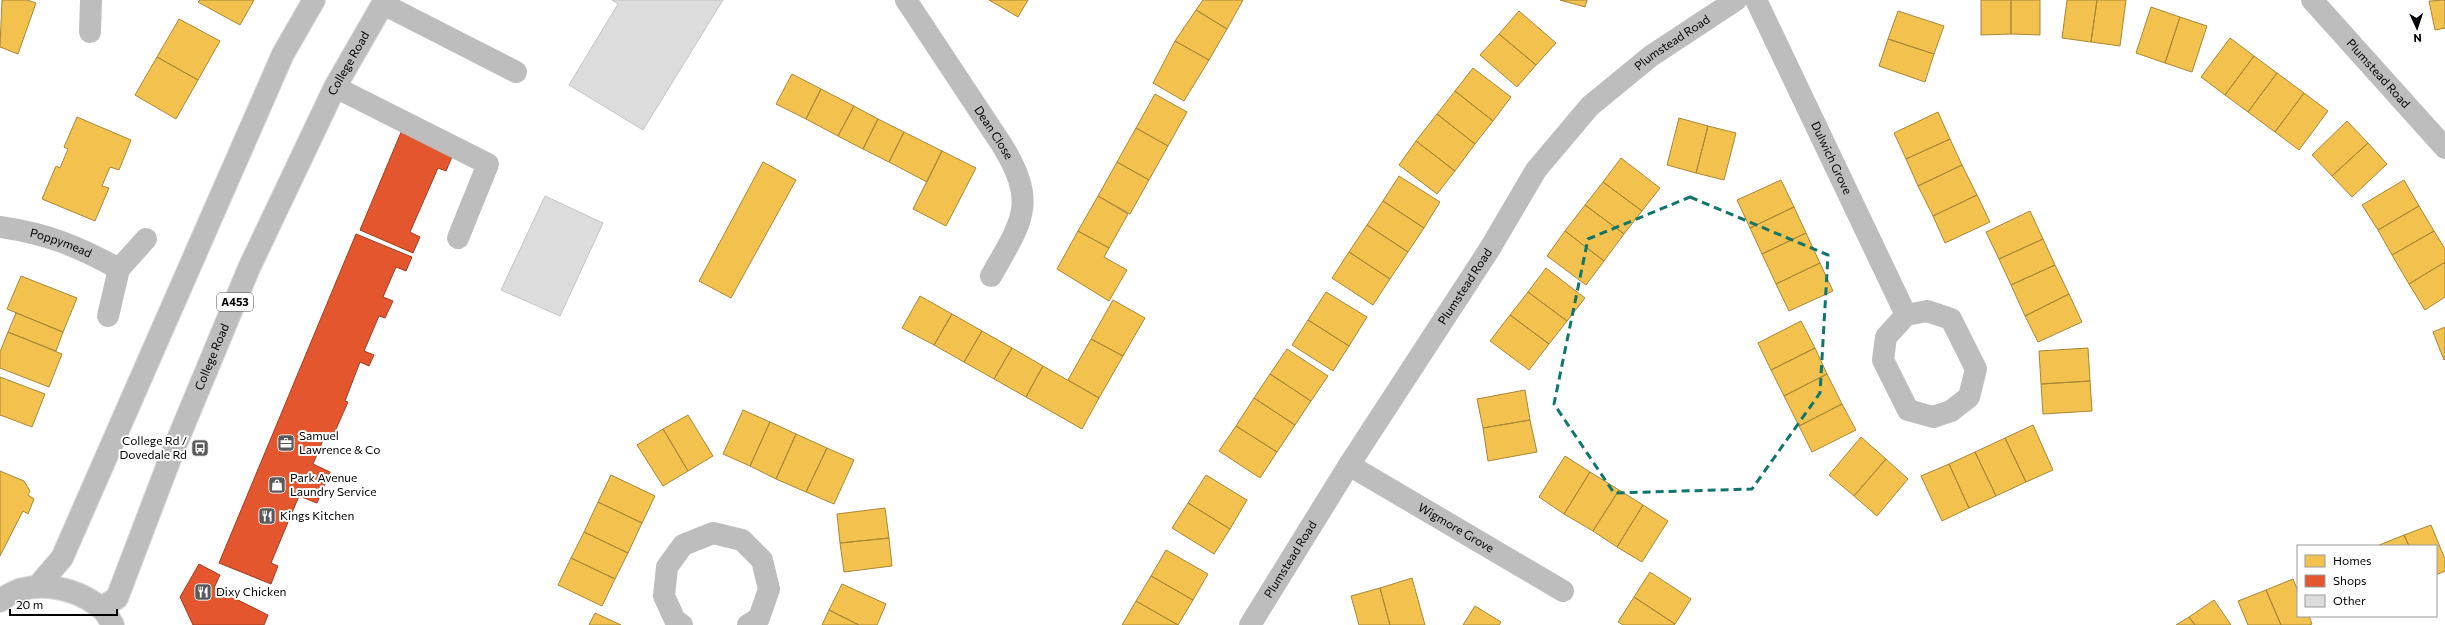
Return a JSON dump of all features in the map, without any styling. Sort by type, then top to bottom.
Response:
[{"type":"street","points":[[90,32],[91,0]]},
{"type":"street","points":[[38,586],[62,558],[283,54],[314,0]]},
{"type":"street","name":"Dean Close","points":[[906,0],[1014,163],[1024,192],[1020,225],[991,276]]},
{"type":"street","name":"Plumstead Road","points":[[1250,625],[1349,465],[1489,250],[1536,170],[1590,106],[1651,56],[1736,0]]},
{"type":"street","name":"Dulwich Grove","points":[[1756,0],[1906,315]]},
{"type":"street","name":"Plumstead Road","points":[[2315,0],[2445,148]]},
{"type":"street","points":[[384,2],[516,72]]},
{"type":"street","name":"College Road","points":[[107,617],[116,598],[173,451],[249,268],[335,86],[384,2]]},
{"type":"street","points":[[335,86],[488,164],[458,238]]},
{"type":"street","name":"Poppymead","points":[[0,227],[34,232],[81,248],[119,269]]},
{"type":"street","points":[[108,316],[119,269],[146,239]]},
{"type":"street","points":[[1927,311],[1951,319],[1976,369],[1969,397],[1951,411],[1933,417],[1908,410],[1883,360],[1886,337],[1906,315],[1927,311]]},
{"type":"street","name":"Wigmore Grove","points":[[1349,465],[1563,591]]},
{"type":"street","points":[[682,625],[675,620],[664,596],[667,567],[683,545],[712,533],[742,540],[762,560],[770,589],[759,618],[748,625]]},
{"type":"street","points":[[1,599],[20,589],[38,586],[58,588],[83,597],[107,617]]},
{"type":"highlighted area","points":[[1690,197],[1828,255],[1820,393],[1752,489],[1614,493],[1554,404],[1588,239]]},
{"type":"building: Homes","points":[[2,0],[27,0],[36,3],[18,54],[0,47]]},
{"type":"building: Homes","points":[[200,0],[254,0],[240,25],[198,2]]},
{"type":"building: Homes","points":[[989,0],[1028,0],[1018,17]]},
{"type":"building: Homes","points":[[1203,0],[1243,0],[1227,29],[1196,10]]},
{"type":"building: Homes","points":[[1560,0],[1587,0],[1585,7]]},
{"type":"building: Homes","points":[[1981,0],[2011,0],[2011,34],[1981,35]]},
{"type":"building: Homes","points":[[2011,0],[2040,0],[2040,35],[2011,34]]},
{"type":"building: Homes","points":[[2067,0],[2097,0],[2091,42],[2062,38]]},
{"type":"building: Homes","points":[[2097,0],[2126,0],[2120,46],[2091,42]]},
{"type":"building: Homes","points":[[2445,0],[2445,28],[2435,30],[2429,1]]},
{"type":"building: Homes","points":[[2151,7],[2180,17],[2165,63],[2136,53]]},
{"type":"building: Homes","points":[[1196,10],[1227,29],[1209,60],[1175,41]]},
{"type":"building: Homes","points":[[1519,11],[1556,43],[1536,65],[1499,34]]},
{"type":"building: Homes","points":[[1898,11],[1944,26],[1934,54],[1888,39]]},
{"type":"building: Homes","points":[[2180,17],[2207,26],[2192,72],[2165,63]]},
{"type":"building: Homes","points":[[179,19],[220,41],[198,80],[157,57]]},
{"type":"building: Homes","points":[[1499,34],[1536,65],[1517,87],[1480,55]]},
{"type":"building: Homes","points":[[2230,38],[2254,56],[2225,95],[2201,77]]},
{"type":"building: Homes","points":[[1888,39],[1934,54],[1925,82],[1879,66]]},
{"type":"building: Homes","points":[[1175,41],[1209,60],[1184,101],[1153,83]]},
{"type":"building: Homes","points":[[2254,56],[2277,73],[2248,112],[2225,95]]},
{"type":"building: Homes","points":[[157,57],[198,80],[176,119],[135,95]]},
{"type":"building: Homes","points":[[1473,68],[1511,97],[1493,121],[1455,91]]},
{"type":"building: Homes","points":[[2277,73],[2304,93],[2275,132],[2248,112]]},
{"type":"building: Homes","points":[[792,74],[821,89],[806,119],[776,104]]},
{"type":"building: Homes","points":[[821,89],[854,106],[838,136],[806,119]]},
{"type":"building: Homes","points":[[1455,91],[1493,121],[1475,144],[1437,114]]},
{"type":"building: Homes","points":[[2304,93],[2328,111],[2299,150],[2275,132]]},
{"type":"building: Homes","points":[[1155,94],[1187,112],[1168,146],[1136,128]]},
{"type":"building: Homes","points":[[854,106],[878,119],[863,149],[838,136]]},
{"type":"building: Homes","points":[[1938,112],[1950,139],[1906,159],[1894,133]]},
{"type":"building: Homes","points":[[1437,114],[1475,144],[1455,171],[1416,141]]},
{"type":"building: Homes","points":[[77,117],[131,140],[119,170],[110,167],[102,186],[109,188],[95,221],[42,199],[56,166],[60,168],[68,149],[64,147]]},
{"type":"building: Homes","points":[[1679,118],[1708,126],[1696,173],[1667,165]]},
{"type":"building: Homes","points":[[878,119],[904,132],[889,162],[863,149]]},
{"type":"building: Homes","points":[[2347,121],[2368,143],[2332,176],[2312,155]]},
{"type":"building: Homes","points":[[1708,126],[1736,133],[1724,180],[1696,173]]},
{"type":"building: Homes","points":[[1136,128],[1168,146],[1149,180],[1117,162]]},
{"type":"building: Homes","points":[[904,132],[942,151],[927,182],[889,162]]},
{"type":"building: Homes","points":[[1950,139],[1962,165],[1918,186],[1906,159]]},
{"type":"building: Homes","points":[[1416,141],[1455,171],[1437,194],[1399,165]]},
{"type":"building: Homes","points":[[2368,143],[2387,164],[2352,197],[2332,176]]},
{"type":"building: Homes","points":[[942,151],[976,168],[946,226],[913,209]]},
{"type":"building: Homes","points":[[1621,158],[1660,188],[1642,211],[1603,182]]},
{"type":"building: Homes","points":[[763,162],[796,180],[731,298],[699,281]]},
{"type":"building: Homes","points":[[1117,162],[1149,180],[1130,214],[1098,196]]},
{"type":"building: Homes","points":[[1962,165],[1977,195],[1933,216],[1918,186]]},
{"type":"building: Homes","points":[[1399,176],[1440,202],[1424,228],[1383,201]]},
{"type":"building: Homes","points":[[1781,180],[1794,207],[1750,228],[1737,200]]},
{"type":"building: Homes","points":[[2404,180],[2419,206],[2378,230],[2362,205]]},
{"type":"building: Homes","points":[[1603,182],[1642,211],[1624,234],[1585,205]]},
{"type":"building: Homes","points":[[1977,195],[1990,222],[1945,243],[1933,216]]},
{"type":"building: Homes","points":[[1098,196],[1128,214],[1109,248],[1078,231]]},
{"type":"building: Homes","points":[[1383,201],[1424,228],[1408,252],[1367,225]]},
{"type":"building: Homes","points":[[1585,205],[1624,234],[1604,261],[1565,231]]},
{"type":"building: Homes","points":[[2419,206],[2434,231],[2392,255],[2378,230]]},
{"type":"building: Homes","points":[[1794,207],[1806,233],[1762,254],[1750,228]]},
{"type":"building: Homes","points":[[2030,211],[2043,239],[1999,259],[1986,232]]},
{"type":"building: Homes","points":[[1367,225],[1408,252],[1390,279],[1349,252]]},
{"type":"building: Homes","points":[[1078,231],[1109,248],[1104,257],[1127,270],[1109,301],[1057,269]]},
{"type":"building: Homes","points":[[1565,231],[1604,261],[1586,285],[1547,256]]},
{"type":"building: Homes","points":[[2434,231],[2445,249],[2445,262],[2409,284],[2392,255]]},
{"type":"building: Homes","points":[[1806,233],[1820,263],[1776,284],[1762,254]]},
{"type":"building: Homes","points":[[2043,239],[2055,265],[2011,285],[1999,259]]},
{"type":"building: Homes","points":[[1349,252],[1390,279],[1373,305],[1332,278]]},
{"type":"building: Homes","points":[[2445,262],[2445,297],[2425,310],[2409,284]]},
{"type":"building: Homes","points":[[1820,263],[1833,291],[1789,311],[1776,284]]},
{"type":"building: Homes","points":[[2055,265],[2069,294],[2025,316],[2011,285]]},
{"type":"building: Homes","points":[[1546,268],[1585,298],[1567,321],[1528,292]]},
{"type":"building: Homes","points":[[21,276],[77,298],[63,332],[7,309]]},
{"type":"building: Homes","points":[[1326,292],[1367,317],[1349,346],[1308,320]]},
{"type":"building: Homes","points":[[1528,292],[1567,321],[1549,344],[1510,315]]},
{"type":"building: Homes","points":[[2069,294],[2082,322],[2038,342],[2025,316]]},
{"type":"building: Homes","points":[[920,296],[952,314],[934,345],[902,328]]},
{"type":"building: Homes","points":[[1113,300],[1145,318],[1123,356],[1091,339]]},
{"type":"building: Homes","points":[[16,313],[63,332],[56,351],[8,332]]},
{"type":"building: Homes","points":[[952,314],[982,331],[964,362],[934,345]]},
{"type":"building: Homes","points":[[1510,315],[1549,344],[1529,370],[1490,341]]},
{"type":"building: Homes","points":[[1308,320],[1349,346],[1333,371],[1292,345]]},
{"type":"building: Homes","points":[[1801,321],[1815,348],[1771,370],[1758,343]]},
{"type":"building: Homes","points":[[2445,327],[2445,359],[2444,360],[2433,332]]},
{"type":"building: Homes","points":[[982,331],[1012,348],[994,379],[964,362]]},
{"type":"building: Homes","points":[[8,332],[62,354],[49,387],[0,368],[0,352]]},
{"type":"building: Homes","points":[[1091,339],[1123,356],[1099,398],[1068,380]]},
{"type":"building: Homes","points":[[1012,348],[1043,366],[1026,397],[994,379]]},
{"type":"building: Homes","points":[[1815,348],[1827,374],[1784,396],[1771,370]]},
{"type":"building: Homes","points":[[2088,348],[2090,381],[2041,384],[2039,351]]},
{"type":"building: Homes","points":[[1287,349],[1328,376],[1311,401],[1270,374]]},
{"type":"building: Homes","points":[[1043,366],[1099,398],[1082,429],[1026,397]]},
{"type":"building: Homes","points":[[1270,374],[1311,401],[1295,425],[1254,398]]},
{"type":"building: Homes","points":[[1827,374],[1842,404],[1799,426],[1784,396]]},
{"type":"building: Homes","points":[[0,377],[45,394],[32,427],[0,415]]},
{"type":"building: Homes","points":[[2090,381],[2092,411],[2043,414],[2041,384]]},
{"type":"building: Homes","points":[[1525,390],[1530,420],[1483,428],[1477,399]]},
{"type":"building: Homes","points":[[1254,398],[1295,425],[1277,452],[1236,426]]},
{"type":"building: Homes","points":[[1842,404],[1856,430],[1812,452],[1799,426]]},
{"type":"building: Homes","points":[[743,410],[770,422],[750,466],[723,454]]},
{"type":"building: Homes","points":[[688,415],[713,456],[688,471],[663,429]]},
{"type":"building: Homes","points":[[1530,420],[1537,452],[1488,461],[1483,428]]},
{"type":"building: Homes","points":[[770,422],[796,434],[776,479],[750,466]]},
{"type":"building: Homes","points":[[2033,425],[2053,470],[2026,482],[2005,438]]},
{"type":"building: Homes","points":[[1236,426],[1277,452],[1260,478],[1219,451]]},
{"type":"building: Homes","points":[[663,429],[688,471],[663,486],[637,445]]},
{"type":"building: Homes","points":[[796,434],[827,448],[806,492],[776,479]]},
{"type":"building: Homes","points":[[1861,437],[1886,459],[1854,496],[1829,475]]},
{"type":"building: Homes","points":[[2005,438],[2026,482],[1996,496],[1975,452]]},
{"type":"building: Homes","points":[[827,448],[854,460],[834,504],[806,492]]},
{"type":"building: Homes","points":[[1975,452],[1996,496],[1969,508],[1949,464]]},
{"type":"building: Homes","points":[[1565,456],[1590,472],[1564,514],[1539,497]]},
{"type":"building: Homes","points":[[1886,459],[1908,479],[1877,516],[1854,496]]},
{"type":"building: Homes","points":[[1949,464],[1969,508],[1942,521],[1921,476]]},
{"type":"building: Homes","points":[[0,471],[24,481],[30,491],[28,495],[34,499],[28,514],[23,511],[0,556]]},
{"type":"building: Homes","points":[[1590,472],[1619,490],[1593,531],[1564,514]]},
{"type":"building: Homes","points":[[611,475],[655,496],[642,523],[598,502]]},
{"type":"building: Homes","points":[[1206,475],[1247,500],[1230,529],[1188,503]]},
{"type":"building: Homes","points":[[1619,490],[1643,505],[1617,547],[1593,531]]},
{"type":"building: Homes","points":[[598,502],[642,523],[628,553],[584,532]]},
{"type":"building: Homes","points":[[1188,503],[1230,529],[1214,554],[1172,528]]},
{"type":"building: Homes","points":[[1643,505],[1668,521],[1642,562],[1617,547]]},
{"type":"building: Homes","points":[[885,508],[889,538],[840,543],[837,514]]},
{"type":"building: Homes","points":[[2431,525],[2445,559],[2445,571],[2437,575],[2437,545],[2409,545],[2404,535]]},
{"type":"building: Homes","points":[[584,532],[628,553],[615,579],[571,558]]},
{"type":"building: Homes","points":[[2404,535],[2409,545],[2379,545]]},
{"type":"building: Homes","points":[[889,538],[892,566],[844,572],[840,543]]},
{"type":"building: Homes","points":[[1166,550],[1208,574],[1193,600],[1151,576]]},
{"type":"building: Homes","points":[[571,558],[615,579],[602,606],[558,585]]},
{"type":"building: Homes","points":[[1650,572],[1691,599],[1675,624],[1634,597]]},
{"type":"building: Homes","points":[[1151,576],[1193,600],[1178,625],[1136,601]]},
{"type":"building: Homes","points":[[1412,578],[1425,625],[1390,625],[1380,588]]},
{"type":"building: Homes","points":[[2293,579],[2297,589],[2297,617],[2309,617],[2312,624],[2281,625],[2266,590]]},
{"type":"building: Homes","points":[[842,584],[886,604],[877,625],[859,625],[829,610]]},
{"type":"building: Homes","points":[[1380,588],[1390,625],[1359,625],[1351,596]]},
{"type":"building: Homes","points":[[2266,590],[2281,625],[2248,625],[2238,601]]},
{"type":"building: Homes","points":[[1634,597],[1675,624],[1623,625],[1618,622]]},
{"type":"building: Homes","points":[[2214,600],[2231,625],[2195,625],[2189,617]]},
{"type":"building: Homes","points":[[1136,601],[1178,625],[1122,625]]},
{"type":"building: Homes","points":[[1475,606],[1501,622],[1499,625],[1463,625]]},
{"type":"building: Homes","points":[[829,610],[859,625],[822,625]]},
{"type":"building: Homes","points":[[595,613],[621,625],[589,625]]},
{"type":"building: Homes","points":[[2189,617],[2195,625],[2176,625]]},
{"type":"building: Shops","points":[[402,130],[454,152],[446,171],[438,168],[410,232],[420,237],[413,253],[360,230]]},
{"type":"building: Shops","points":[[356,234],[412,257],[406,271],[396,267],[383,297],[393,301],[385,318],[379,316],[364,351],[374,355],[369,366],[360,362],[345,401],[348,402],[333,436],[326,433],[313,464],[330,472],[317,503],[299,496],[271,563],[278,566],[271,584],[219,563]]},
{"type":"building: Shops","name":"Dixy Chicken","points":[[199,564],[220,575],[214,588],[268,615],[264,625],[193,625],[180,597]]},
{"type":"building: Other","points":[[612,0],[723,0],[643,130],[569,85],[618,4]]},
{"type":"building: Other","points":[[545,196],[603,223],[560,316],[501,290]]},
{"type":"place","name":"Samuel Lawrence & Co","points":[[286,443]]},
{"type":"place","name":"College Rd / Dovedale Rd","points":[[200,448]]},
{"type":"place","name":"Park Avenue Laundry Service","points":[[277,485]]},
{"type":"place","name":"Kings Kitchen","points":[[267,516]]},
{"type":"place","name":"Dixy Chicken","points":[[203,592]]}]
